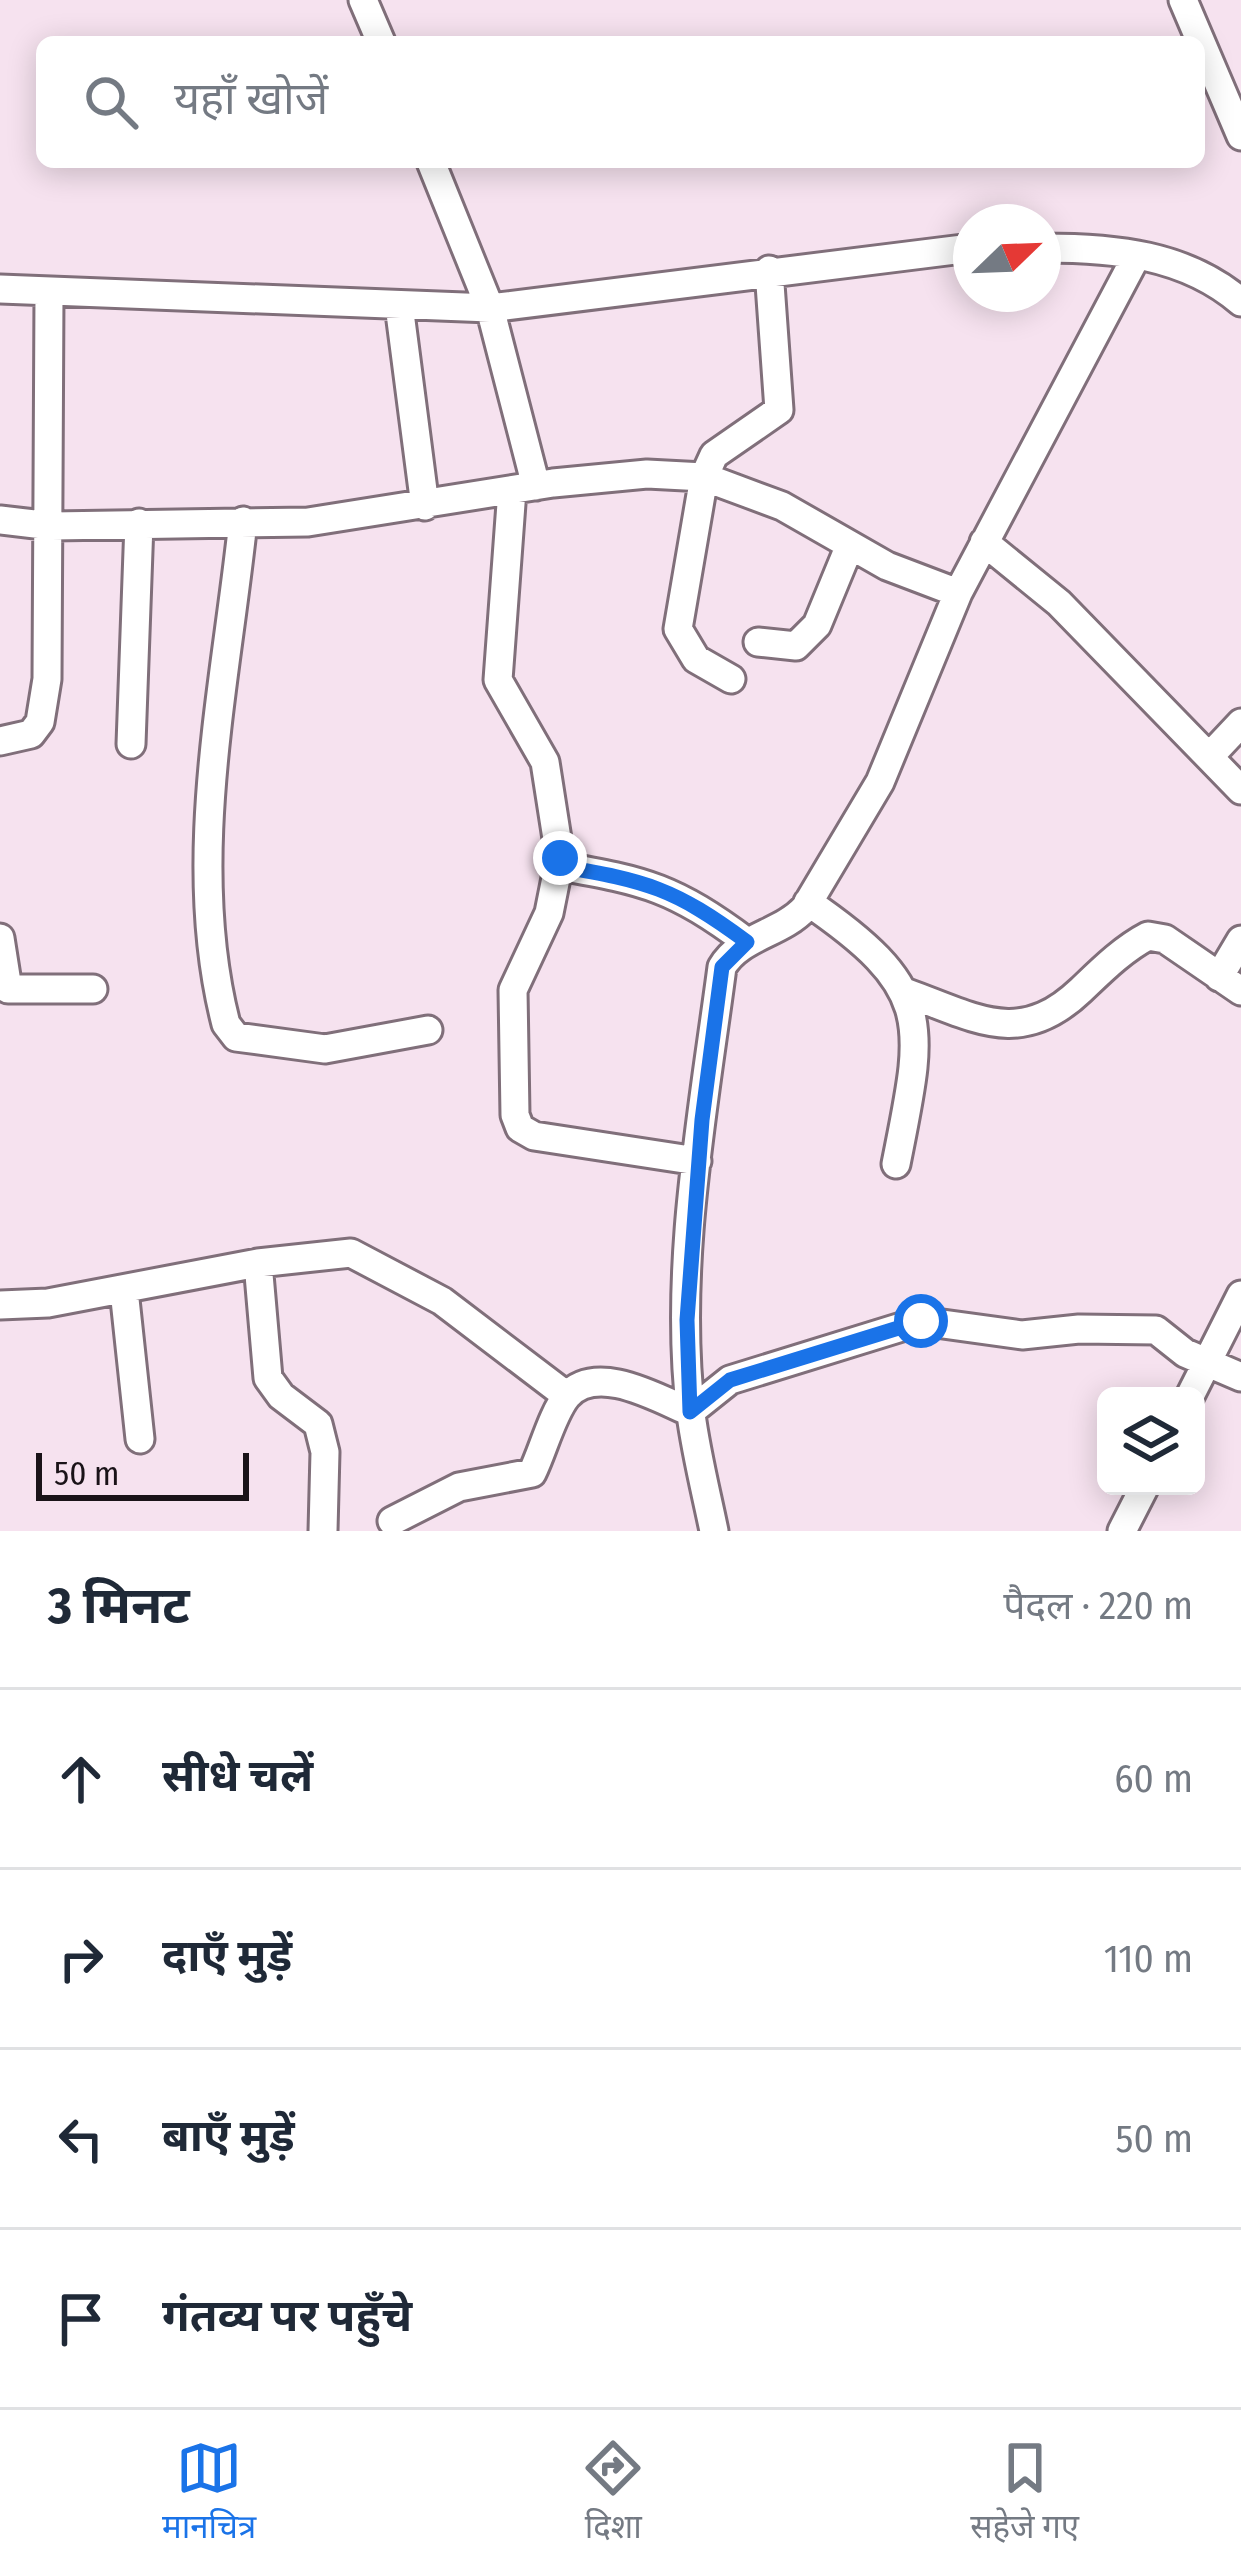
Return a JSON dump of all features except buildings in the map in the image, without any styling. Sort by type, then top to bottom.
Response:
[{"type":"street","points":[[363,0],[378,36]]},
{"type":"street","points":[[1183,0],[1200,36]]},
{"type":"street","points":[[1205,48],[1237,117]]},
{"type":"street","points":[[433,168],[490,308],[524,488],[497,680],[545,762],[559,866],[550,914],[513,991],[512,1052],[520,1128],[534,1136],[698,1161]]},
{"type":"street","points":[[1061,249],[1137,255],[1183,265],[1241,302]]},
{"type":"street","points":[[0,289],[490,308],[953,250]]},
{"type":"street","points":[[714,1531],[690,1412],[687,1320],[698,1161],[722,967],[747,942],[788,926],[808,902],[880,782],[958,593],[1137,255]]},
{"type":"street","points":[[731,679],[685,648],[678,629],[704,477],[714,455],[779,410],[769,270]]},
{"type":"street","points":[[0,741],[32,734],[40,722],[52,526],[49,294]]},
{"type":"street","points":[[399,305],[425,506]]},
{"type":"street","points":[[0,520],[52,526],[308,521],[647,474],[704,477],[782,506],[850,545],[958,593]]},
{"type":"street","points":[[243,521],[211,814],[213,920],[226,1024],[236,1037],[326,1048],[428,1030]]},
{"type":"street","points":[[131,744],[139,523]]},
{"type":"street","points":[[984,542],[1059,603],[1241,790]]},
{"type":"street","points":[[758,642],[796,646],[810,635],[850,545]]},
{"type":"street","points":[[1209,757],[1241,723]]},
{"type":"street","points":[[559,866],[646,881],[683,898],[747,942]]},
{"type":"street","points":[[808,902],[860,938],[907,993],[916,1018],[918,1055],[896,1164]]},
{"type":"street","points":[[907,993],[997,1025],[1021,1025],[1061,1009],[1148,936],[1165,939],[1230,984],[1241,940]]},
{"type":"street","points":[[0,938],[8,989],[93,989]]},
{"type":"street","points":[[0,1305],[124,1290],[258,1263],[351,1253],[369,1258],[442,1301],[567,1396]]},
{"type":"street","points":[[258,1263],[268,1378],[281,1396],[318,1424],[325,1452],[323,1531]]},
{"type":"street","points":[[124,1290],[140,1439]]},
{"type":"street","points":[[1195,1387],[1241,1295]]},
{"type":"street","points":[[690,1412],[730,1380],[921,1321],[1022,1335],[1133,1327],[1156,1330],[1185,1353],[1241,1377]]},
{"type":"street","points":[[392,1521],[459,1487],[532,1473],[567,1396],[605,1382],[690,1412]]},
{"type":"street","points":[[1122,1531],[1140,1495]]},
{"type":"route","points":[[560,858],[559,866],[646,881],[683,898],[747,942],[730,953],[722,967],[702,1120],[687,1320],[690,1412],[730,1380],[921,1321]]}]
